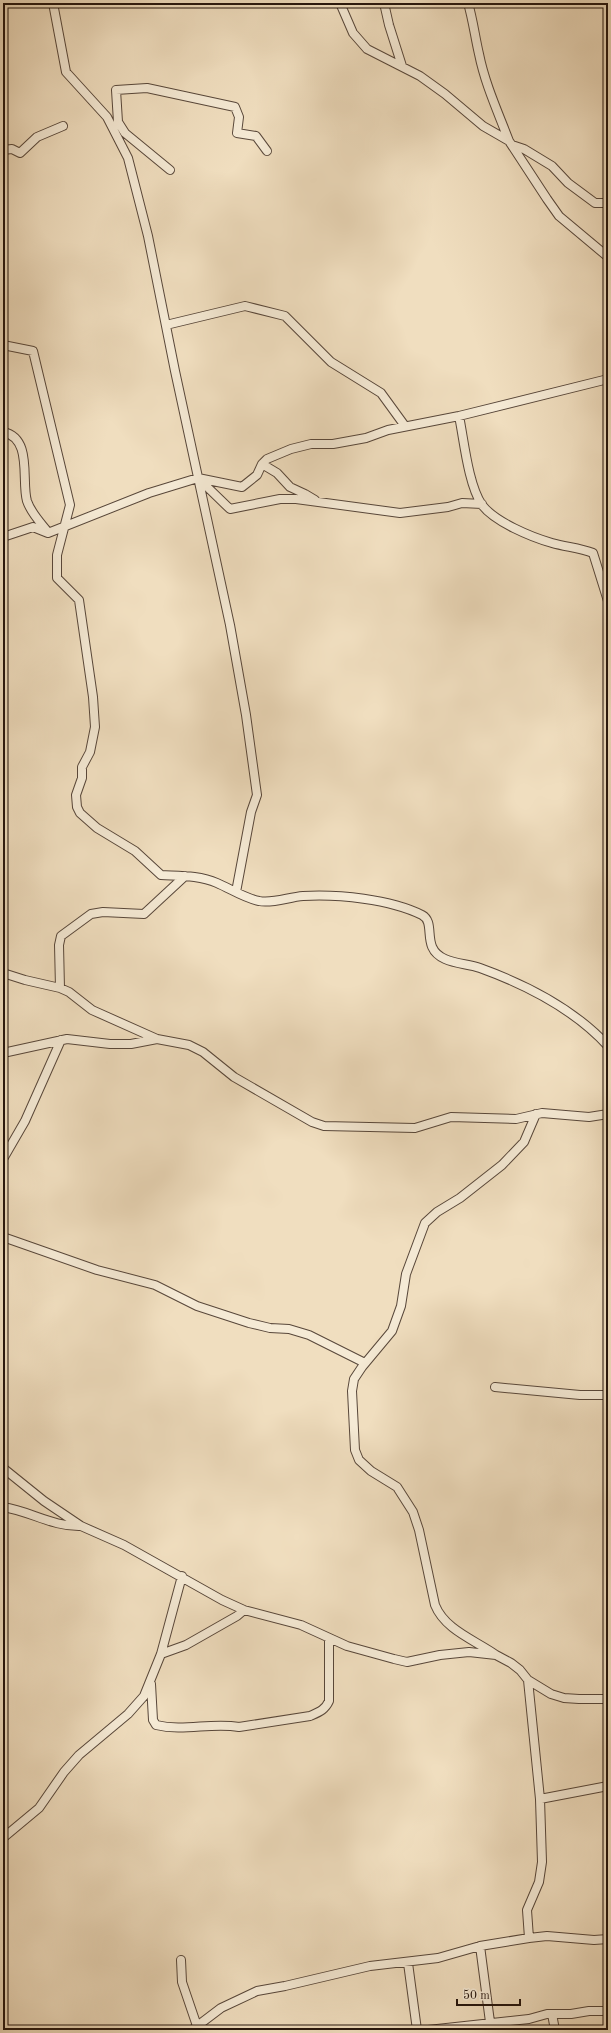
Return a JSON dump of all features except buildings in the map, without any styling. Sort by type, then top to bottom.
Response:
[{"type":"street","points":[[53,3],[66,72],[107,117],[128,158],[148,236],[230,625],[246,714],[257,795],[251,812],[236,892]]},
{"type":"street","points":[[340,3],[353,33],[361,44],[367,49],[402,66],[445,94],[483,126],[552,166],[568,183],[595,203],[608,203]]},
{"type":"street","points":[[384,3],[389,25],[402,66]]},
{"type":"street","points":[[468,3],[479,54],[491,95],[510,143],[546,199],[559,216],[608,256]]},
{"type":"street","points":[[170,170],[125,133],[118,122],[116,90],[147,88],[235,107],[239,117],[237,133],[256,136],[267,150]]},
{"type":"street","points":[[3,150],[12,149],[20,153],[37,137],[63,126]]},
{"type":"street","points":[[166,325],[245,306],[285,316],[331,362],[381,393],[405,426]]},
{"type":"street","points":[[3,345],[33,352],[70,505],[57,555],[57,578],[79,600],[90,673],[95,727],[90,752],[82,767],[82,778],[76,795],[77,807],[80,813],[97,828],[136,851],[156,873],[161,875],[185,876],[216,883],[260,902],[322,895],[388,904],[410,910],[424,916],[427,920],[432,949],[436,956],[448,961],[479,967],[551,1001],[584,1022],[608,1046]]},
{"type":"street","points":[[3,537],[33,527],[48,533],[149,493],[175,487],[198,478],[242,487],[257,475],[262,464],[267,459],[311,444],[360,439],[405,426],[458,416],[608,379]]},
{"type":"street","points":[[458,416],[471,476],[482,504],[491,515],[531,535],[551,543],[593,553],[608,601]]},
{"type":"street","points":[[3,432],[15,440],[21,449],[24,458],[27,501],[33,513],[48,533]]},
{"type":"street","points":[[262,464],[277,473],[290,487],[317,502]]},
{"type":"street","points":[[198,478],[230,509],[280,500],[317,502],[355,509],[400,513],[448,507],[462,503],[482,504]]},
{"type":"street","points":[[60,988],[59,945],[61,936],[91,914],[103,912],[144,914],[185,876]]},
{"type":"street","points":[[3,973],[60,988],[69,992],[92,1010],[157,1039],[189,1045],[203,1052],[234,1077],[312,1122],[324,1126],[416,1128],[451,1117],[516,1118],[550,1113],[589,1116],[608,1114]]},
{"type":"street","points":[[3,1053],[61,1040],[73,1039],[117,1044],[131,1044],[157,1039]]},
{"type":"street","points":[[3,1159],[25,1121],[61,1040]]},
{"type":"street","points":[[536,1114],[524,1142],[502,1165],[460,1198],[437,1212],[425,1223],[406,1274],[401,1306],[392,1331],[365,1363],[354,1380],[352,1391],[354,1407],[353,1438],[359,1460],[371,1471],[397,1487],[413,1512],[419,1530],[435,1605],[439,1616],[447,1624],[520,1670],[528,1680],[540,1688],[564,1698],[608,1699]]},
{"type":"street","points":[[3,1236],[98,1270],[155,1285],[197,1306],[249,1323],[270,1328],[289,1328],[309,1335],[365,1363]]},
{"type":"street","points":[[494,1387],[580,1395],[608,1395]]},
{"type":"street","points":[[3,1468],[44,1501],[81,1526],[124,1545],[182,1576],[222,1600],[244,1610],[301,1625],[347,1646],[407,1662],[440,1655],[469,1652],[496,1655]]},
{"type":"street","points":[[3,1507],[24,1511],[54,1523],[69,1526],[81,1526]]},
{"type":"street","points":[[3,1838],[39,1808],[64,1772],[79,1755],[138,1703],[147,1690],[160,1654],[182,1576]]},
{"type":"street","points":[[160,1654],[186,1645],[237,1616],[244,1610]]},
{"type":"street","points":[[150,1681],[154,1720],[156,1725],[191,1728],[228,1725],[239,1727],[310,1716],[320,1712],[326,1707],[329,1701],[329,1638]]},
{"type":"street","points":[[528,1680],[540,1799],[541,1872],[540,1882],[527,1910],[529,1938]]},
{"type":"street","points":[[540,1799],[608,1786]]},
{"type":"street","points":[[180,1960],[182,1982],[194,2028],[221,2008],[257,1990],[285,1986],[370,1966],[408,1963],[438,1958],[480,1946],[529,1938],[557,1936],[594,1940],[608,1939]]},
{"type":"street","points":[[480,1946],[485,2025]]},
{"type":"street","points":[[408,1963],[417,2030]]},
{"type":"street","points":[[428,2030],[485,2025],[529,2019],[552,2014],[608,2011]]},
{"type":"street","points":[[552,2014],[555,2030]]}]
